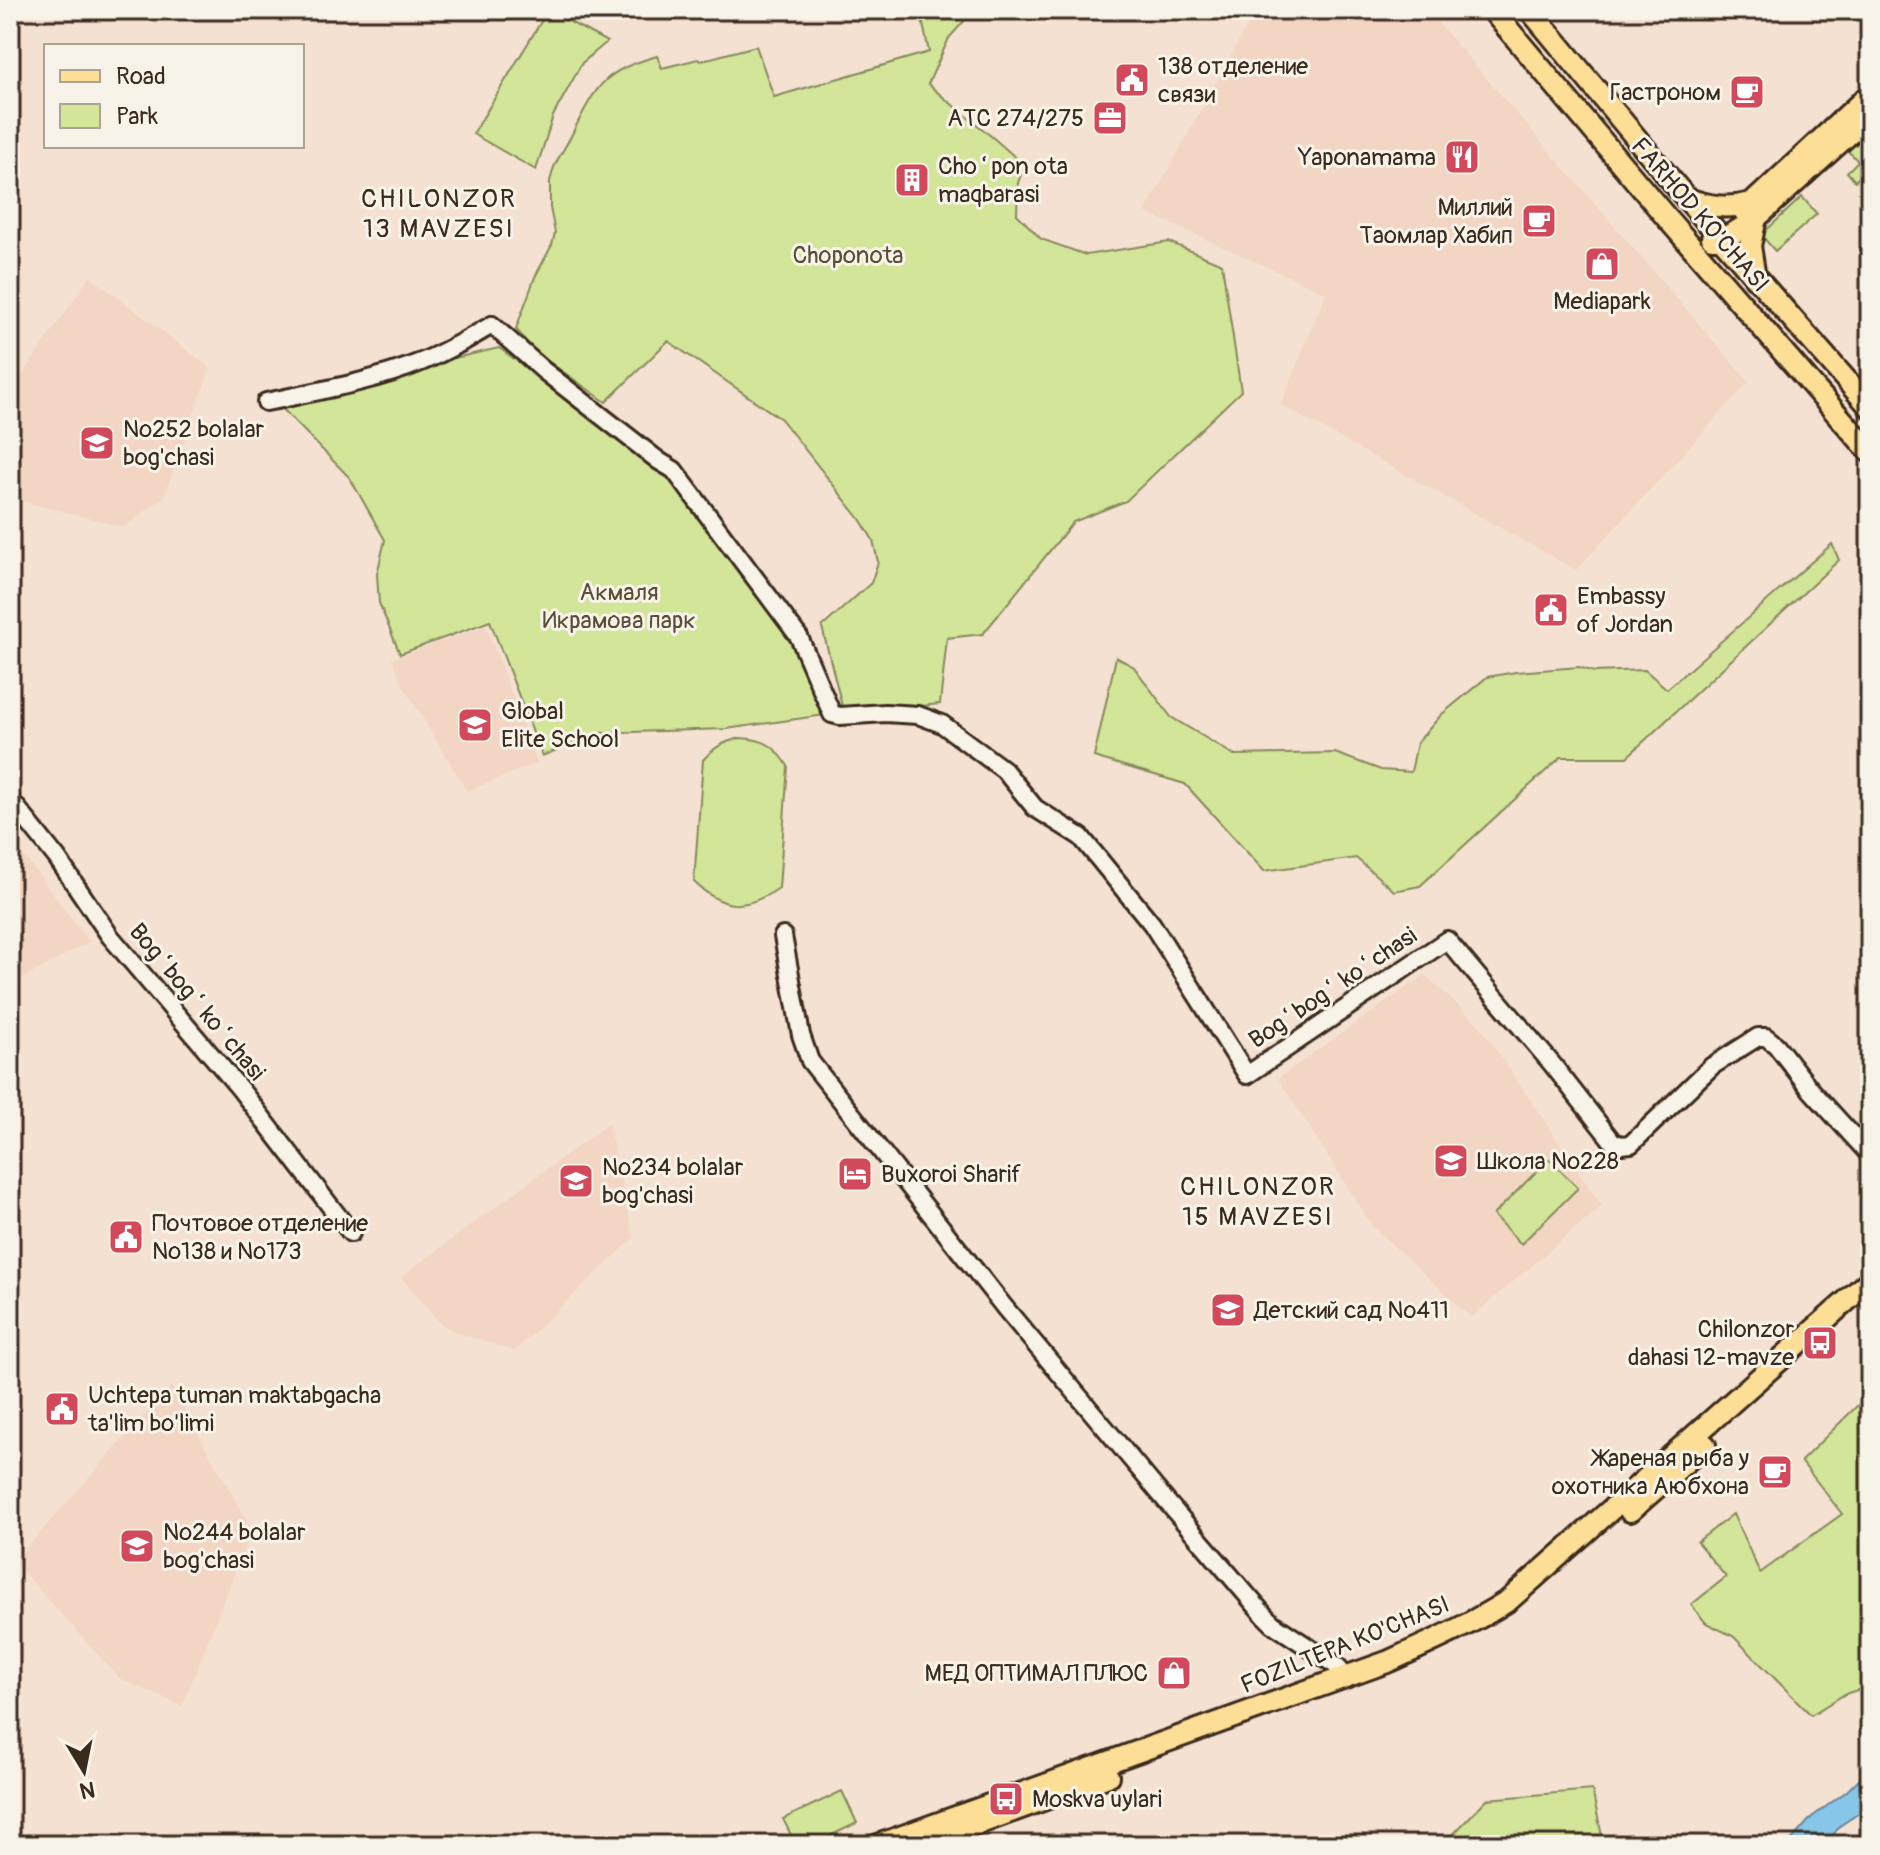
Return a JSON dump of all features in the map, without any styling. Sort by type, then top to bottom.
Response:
[{"type":"main road","name":"FARHOD KO'CHASI","points":[[1492,10],[1870,452]]},
{"type":"main road","name":"FARHOD KO'CHASI","points":[[1530,10],[1686,198],[1870,407]]},
{"type":"main road","points":[[1666,217],[1710,238],[1738,232],[1754,211],[1870,94]]},
{"type":"main road","points":[[1755,278],[1750,246],[1754,211],[1870,115]]},
{"type":"main road","points":[[1686,198],[1703,205],[1754,211]]},
{"type":"main road","points":[[1721,238],[1719,250],[1723,283]]},
{"type":"main road","name":"FOZILTEPA KO'CHASI","points":[[878,1845],[1349,1682],[1453,1632],[1509,1600],[1870,1280]]},
{"type":"main road","name":"FOZILTEPA KO'CHASI","points":[[920,1845],[1457,1641],[1491,1624],[1516,1607],[1659,1486],[1870,1298]]},
{"type":"street","name":"Bogʻbogʻ koʻchasi","points":[[266,402],[369,379],[418,363],[452,349],[492,325],[567,388],[674,470],[799,637],[832,714],[918,715],[942,724],[1004,770],[1035,808],[1081,837],[1152,924],[1247,1075],[1447,940],[1613,1142],[1631,1144],[1712,1066],[1758,1037],[1766,1037],[1870,1155]]},
{"type":"street","name":"Bogʻbogʻ koʻchasi","points":[[10,799],[57,858],[110,936],[240,1089],[351,1233]]},
{"type":"street","points":[[783,936],[801,1035],[810,1061],[1005,1308],[1265,1616],[1337,1666],[1349,1682]]},
{"type":"shaded area","points":[[1256,10],[1427,10],[1749,382],[1576,570],[1281,405],[1326,293],[1145,212]]},
{"type":"shaded area","name":"№252 bolalar bog'chasi","points":[[90,276],[210,368],[164,497],[124,527],[10,498],[10,389]]},
{"type":"shaded area","name":"Global Elite School","points":[[486,626],[537,763],[467,791],[404,687],[392,659]]},
{"type":"shaded area","points":[[10,837],[89,942],[10,985]]},
{"type":"shaded area","name":"Школа №228","points":[[1425,975],[1480,1026],[1602,1206],[1471,1317],[1373,1227],[1278,1078]]},
{"type":"shaded area","name":"№234 bolalar bog'chasi","points":[[608,1124],[634,1238],[514,1351],[456,1332],[440,1323],[401,1277]]},
{"type":"shaded area","name":"№244 bolalar bog'chasi","points":[[171,1386],[252,1529],[182,1706],[119,1678],[14,1562]]},
{"type":"green space","points":[[548,10],[607,42],[582,63],[553,116],[536,170],[473,134]]},
{"type":"green space","name":"Choponota","points":[[920,10],[969,10],[966,19],[949,38],[928,84],[1024,166],[1018,183],[1017,214],[1041,239],[1086,255],[1169,242],[1222,264],[1241,391],[1126,501],[1073,522],[983,634],[947,638],[940,704],[844,714],[822,627],[871,583],[878,562],[873,540],[860,519],[781,419],[668,341],[606,402],[535,352],[516,329],[555,233],[550,208],[550,181],[554,167],[591,99],[606,80],[626,67],[657,56],[662,68],[756,46],[774,97],[929,52]]},
{"type":"green space","points":[[1870,131],[1870,167],[1855,181],[1847,172],[1858,161],[1848,151]]},
{"type":"green space","points":[[1802,197],[1817,214],[1775,251],[1761,235]]},
{"type":"green space","name":"Акмаля Икрамова парк","points":[[499,348],[669,468],[804,631],[832,714],[726,729],[600,733],[542,756],[490,621],[400,654],[379,603],[377,574],[385,540],[350,478],[273,399]]},
{"type":"green space","points":[[1832,544],[1839,560],[1627,757],[1561,757],[1420,886],[1394,891],[1356,858],[1264,871],[1185,784],[1094,757],[1116,657],[1134,667],[1171,717],[1234,755],[1335,753],[1381,770],[1411,772],[1417,743],[1441,715],[1487,677],[1579,667],[1594,672],[1645,670],[1667,689]]},
{"type":"green space","points":[[740,738],[768,744],[788,766],[779,888],[755,901],[735,904],[715,898],[694,882],[703,760],[720,746]]},
{"type":"green space","points":[[1549,1159],[1578,1188],[1521,1244],[1493,1215]]},
{"type":"green space","points":[[1860,1403],[1870,1414],[1870,1686],[1845,1694],[1811,1715],[1733,1636],[1706,1623],[1691,1605],[1726,1577],[1697,1542],[1733,1514],[1760,1573],[1842,1514],[1801,1461]]},
{"type":"green space","points":[[1592,1790],[1604,1845],[1443,1845],[1487,1799]]},
{"type":"green space","points":[[842,1791],[857,1823],[811,1845],[796,1845],[783,1819]]},
{"type":"water","points":[[1870,1768],[1870,1806],[1841,1825],[1825,1845],[1787,1845],[1812,1817],[1847,1791]]},
{"type":"place","name":"138 отделение связи","points":[[1132,80]]},
{"type":"place","name":"Гастроном","points":[[1747,92]]},
{"type":"place","name":"АТС 274/275","points":[[1110,118]]},
{"type":"place","name":"Yaponamama","points":[[1462,157]]},
{"type":"place","name":"Choʻpon ota maqbarasi","points":[[912,180]]},
{"type":"place","name":"Миллий Таомлар Хабип","points":[[1539,221]]},
{"type":"place","name":"Mediapark","points":[[1602,264]]},
{"type":"place","name":"№252 bolalar bog'chasi","points":[[97,443]]},
{"type":"place","name":"Embassy of Jordan","points":[[1551,610]]},
{"type":"place","name":"Global Elite School","points":[[475,725]]},
{"type":"place","name":"Школа №228","points":[[1451,1161]]},
{"type":"place","name":"Buxoroi Sharif","points":[[855,1174]]},
{"type":"place","name":"№234 bolalar bog'chasi","points":[[576,1181]]},
{"type":"place","name":"Почтовое отделение №138 и №173","points":[[126,1237]]},
{"type":"place","name":"Детский сад №411","points":[[1228,1310]]},
{"type":"place","name":"Chilonzor dahasi 12-mavze","points":[[1820,1343]]},
{"type":"place","name":"Uchtepa tuman maktabgacha ta'lim bo'limi","points":[[62,1409]]},
{"type":"place","name":"Жареная рыба у охотника Аюбхона","points":[[1775,1472]]},
{"type":"place","name":"№244 bolalar bog'chasi","points":[[137,1546]]},
{"type":"place","name":"МЕД ОПТИМАЛ ПЛЮС","points":[[1174,1673]]},
{"type":"place","name":"Moskva uylari","points":[[1006,1799]]},
{"type":"district","name":"CHILONZOR 13 MAVZESI","points":[[439,214]]},
{"type":"district","name":"CHILONZOR 15 MAVZESI","points":[[1258,1202]]}]
